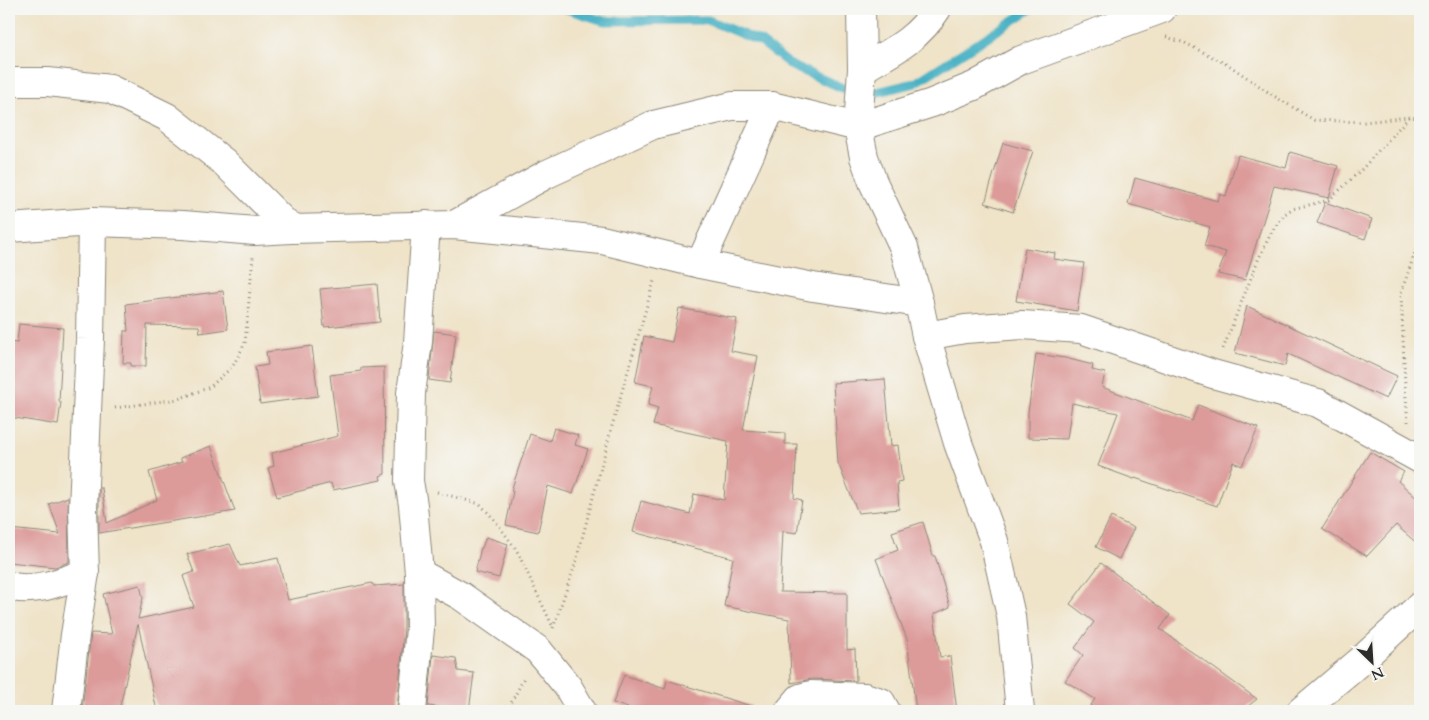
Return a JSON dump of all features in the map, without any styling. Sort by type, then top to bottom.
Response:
[{"type":"street","points":[[860,9],[862,69],[858,127],[864,157],[873,182],[904,248],[926,336],[958,443],[994,541],[1011,616],[1020,711]]},
{"type":"street","points":[[862,69],[905,44],[928,23],[937,9]]},
{"type":"street","points":[[454,225],[547,174],[653,124],[732,106],[772,106],[858,127],[932,103],[974,86],[1022,60],[1162,9]]},
{"type":"street","points":[[9,82],[48,82],[110,89],[167,118],[224,162],[291,228]]},
{"type":"street","points":[[700,264],[772,106]]},
{"type":"street","points":[[9,228],[92,222],[183,225],[255,231],[291,228],[454,225],[602,240],[700,264],[813,286],[919,303]]},
{"type":"street","points":[[66,711],[85,573],[83,510],[92,222]]},
{"type":"street","points":[[412,711],[420,629],[419,573],[409,481],[411,393],[418,342],[426,225]]},
{"type":"street","points":[[926,336],[965,329],[1022,324],[1081,329],[1213,374],[1318,403],[1416,456]]},
{"type":"street","points":[[9,586],[37,588],[85,573]]},
{"type":"street","points":[[419,573],[460,596],[538,650],[568,687],[582,711]]},
{"type":"street","points":[[1301,711],[1358,663],[1420,606]]},
{"type":"street","points":[[789,711],[800,698],[811,695],[865,697],[881,702],[886,711]]},
{"type":"path","points":[[1124,23],[1185,43],[1230,66],[1314,120],[1364,122],[1409,117],[1420,118]]},
{"type":"path","points":[[1213,374],[1258,260],[1272,231],[1285,214],[1292,209],[1330,200],[1362,169],[1409,117]]},
{"type":"path","points":[[87,412],[178,399],[210,387],[233,366],[245,343],[255,231]]},
{"type":"path","points":[[1416,456],[1404,386],[1401,293],[1420,238]]},
{"type":"path","points":[[507,711],[538,650],[553,628],[575,565],[612,426],[662,254]]},
{"type":"path","points":[[409,481],[480,504],[516,548],[553,628]]},
{"type":"building","points":[[1003,143],[1033,151],[1013,212],[985,203]]},
{"type":"building","points":[[1290,152],[1338,166],[1329,198],[1274,186],[1245,280],[1218,274],[1226,252],[1204,246],[1210,227],[1128,204],[1135,178],[1218,201],[1220,194],[1226,196],[1238,155],[1286,168]]},
{"type":"building","points":[[1325,202],[1372,219],[1365,239],[1317,223]]},
{"type":"building","points":[[1025,248],[1055,253],[1054,259],[1084,263],[1077,311],[1016,301]]},
{"type":"building","points":[[377,284],[380,322],[324,327],[320,289]]},
{"type":"building","points":[[223,291],[228,329],[200,333],[199,326],[147,325],[146,366],[131,366],[131,363],[123,363],[124,331],[128,331],[126,304]]},
{"type":"building","points":[[1247,306],[1397,376],[1386,399],[1288,354],[1285,366],[1235,353]]},
{"type":"building","points":[[679,308],[737,319],[731,351],[758,356],[743,430],[785,433],[785,444],[797,444],[794,498],[802,500],[797,533],[783,531],[780,592],[847,593],[847,650],[855,649],[856,681],[812,679],[791,683],[789,619],[724,606],[733,558],[633,532],[641,501],[690,514],[694,494],[724,500],[728,441],[653,425],[658,408],[648,405],[653,386],[635,382],[644,336],[672,342]]},
{"type":"building","points":[[19,324],[63,328],[59,402],[61,402],[58,425],[9,417],[9,342],[17,343]]},
{"type":"building","points":[[434,331],[456,334],[450,383],[429,380]]},
{"type":"building","points":[[312,346],[318,396],[260,404],[255,367],[268,365],[266,352]]},
{"type":"building","points":[[1036,354],[1065,358],[1093,365],[1092,370],[1105,373],[1102,387],[1192,421],[1198,405],[1258,428],[1242,466],[1233,462],[1217,506],[1098,466],[1118,413],[1072,403],[1067,439],[1028,438],[1028,413]]},
{"type":"building","points":[[384,367],[385,474],[380,476],[381,480],[333,490],[331,483],[277,497],[268,468],[274,466],[272,453],[338,436],[330,375],[361,371],[361,368]]},
{"type":"building","points":[[885,379],[891,446],[898,445],[902,481],[897,482],[899,509],[858,513],[838,463],[833,383]]},
{"type":"building","points":[[554,428],[578,435],[575,445],[588,449],[573,494],[548,486],[538,532],[506,525],[513,491],[511,491],[530,434],[550,441]]},
{"type":"building","points":[[211,446],[235,511],[99,533],[99,488],[102,488],[107,523],[157,500],[149,472],[182,462],[180,458]]},
{"type":"building","points":[[1370,452],[1404,472],[1398,481],[1420,501],[1420,546],[1396,525],[1367,556],[1322,529]]},
{"type":"building","points":[[68,497],[69,562],[55,567],[9,562],[9,529],[60,534],[49,504]]},
{"type":"building","points":[[1111,517],[1134,528],[1119,559],[1096,547]]},
{"type":"building","points":[[923,522],[950,607],[934,614],[940,657],[950,656],[957,711],[916,711],[907,639],[876,559],[898,550],[892,532]]},
{"type":"building","points":[[486,537],[508,544],[499,578],[475,572]]},
{"type":"building","points":[[230,544],[240,566],[278,558],[288,600],[372,583],[374,586],[404,584],[404,628],[397,711],[157,711],[138,624],[119,711],[82,711],[91,633],[112,634],[103,594],[140,585],[143,598],[138,619],[194,607],[183,576],[194,572],[187,554]]},
{"type":"building","points":[[1101,563],[1170,615],[1160,629],[1257,699],[1242,711],[1087,711],[1095,699],[1065,681],[1083,655],[1075,648],[1094,622],[1070,604]]},
{"type":"building","points":[[433,655],[456,658],[458,671],[474,673],[469,711],[428,706]]},
{"type":"building","points":[[624,675],[665,689],[667,680],[751,706],[750,711],[637,711],[613,703]]},
{"type":"waterway","points":[[566,9],[604,21],[708,20],[761,42],[792,66],[861,96],[915,83],[1031,9]]}]
